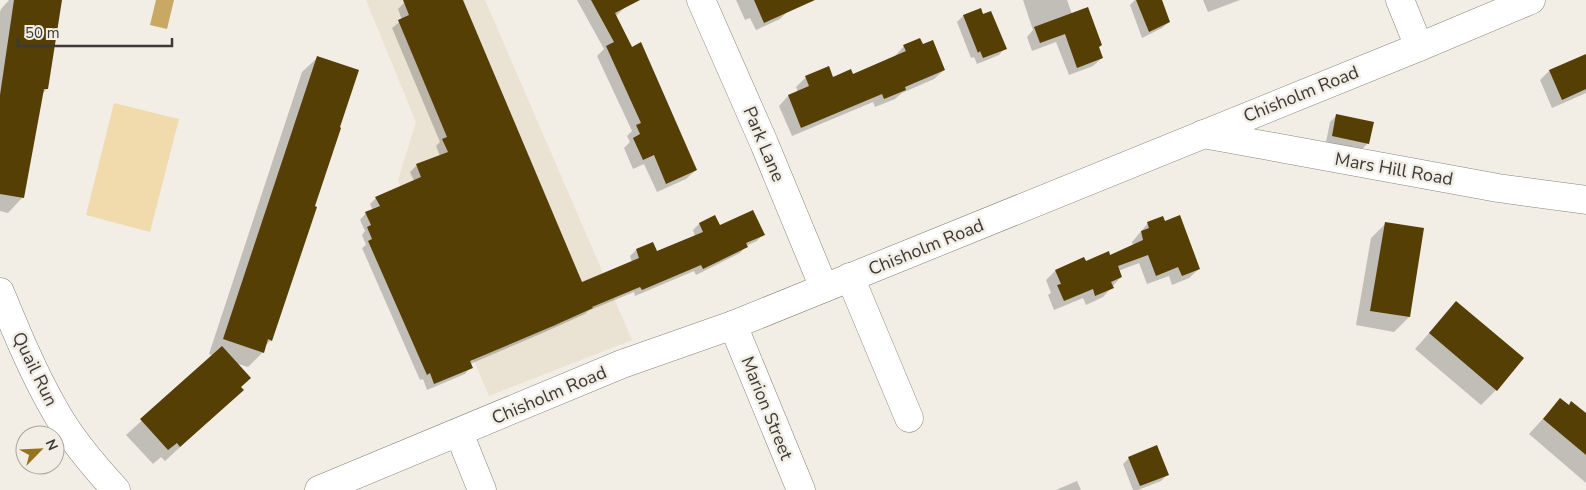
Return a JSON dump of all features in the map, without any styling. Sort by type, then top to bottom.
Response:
[{"type":"street","name":"Park Lane","points":[[701,0],[764,143],[824,288]]},
{"type":"street","points":[[1400,0],[1419,47]]},
{"type":"street","name":"Chisholm Road","points":[[319,490],[460,433],[622,364],[733,325],[1531,0]]},
{"type":"street","name":"Mars Hill Road","points":[[1202,134],[1498,188],[1586,200]]},
{"type":"street","points":[[850,277],[909,418]]},
{"type":"street","name":"Quail Run","points":[[0,292],[30,364],[53,409],[82,450],[116,490]]},
{"type":"street","name":"Marion Street","points":[[733,325],[801,490]]},
{"type":"street","points":[[460,433],[482,490]]},
{"type":"shaded area","points":[[156,0],[174,0],[167,29],[150,25]]},
{"type":"shaded area","points":[[366,0],[485,0],[632,340],[489,396],[398,180],[416,122]]},
{"type":"shaded area","points":[[114,103],[179,119],[150,232],[86,215]]},
{"type":"building","points":[[14,0],[62,0],[48,89],[44,89],[24,198],[0,194],[0,95]]},
{"type":"building","points":[[403,0],[463,0],[582,282],[639,258],[636,249],[653,242],[657,251],[703,232],[699,223],[715,215],[720,225],[753,210],[765,235],[746,243],[748,247],[703,269],[701,265],[642,290],[640,287],[470,361],[473,368],[434,384],[430,373],[427,375],[368,241],[372,239],[367,227],[371,225],[365,212],[380,206],[375,197],[421,177],[416,164],[448,152],[442,139],[447,137],[398,20],[409,15]]},
{"type":"building","points":[[591,0],[640,0],[615,13],[632,47],[641,42],[697,170],[666,184],[654,155],[643,160],[633,138],[640,134],[636,125],[641,123],[606,46],[614,42]]},
{"type":"building","points":[[754,0],[815,0],[764,23]]},
{"type":"building","points":[[1136,0],[1162,0],[1170,22],[1149,32]]},
{"type":"building","points":[[1088,7],[1102,45],[1099,47],[1103,58],[1077,68],[1065,34],[1040,43],[1034,27]]},
{"type":"building","points":[[981,8],[983,14],[991,11],[1007,49],[983,58],[980,51],[978,53],[963,15]]},
{"type":"building","points":[[920,38],[923,44],[933,40],[945,70],[905,87],[906,90],[884,99],[882,94],[801,128],[788,95],[809,86],[805,76],[829,66],[833,77],[851,69],[853,74],[906,51],[903,45]]},
{"type":"building","points":[[1586,54],[1586,89],[1562,100],[1549,70]]},
{"type":"building","points":[[317,56],[359,70],[315,206],[317,207],[272,341],[268,339],[264,353],[223,339]]},
{"type":"building","points":[[1336,114],[1374,122],[1369,144],[1332,136]]},
{"type":"building","points":[[1180,215],[1200,269],[1182,276],[1178,267],[1156,276],[1148,255],[1118,266],[1122,277],[1111,282],[1114,288],[1095,296],[1093,289],[1064,301],[1057,285],[1061,284],[1055,270],[1084,257],[1086,261],[1109,251],[1110,255],[1143,240],[1141,231],[1149,228],[1147,222],[1163,216],[1165,221]]},
{"type":"building","points":[[1385,222],[1424,228],[1410,317],[1370,311]]},
{"type":"building","points":[[1456,301],[1524,358],[1497,391],[1429,333]]},
{"type":"building","points":[[222,346],[251,378],[241,387],[244,390],[180,447],[177,443],[168,450],[140,419]]},
{"type":"building","points":[[1560,398],[1569,405],[1571,401],[1586,413],[1586,455],[1543,419]]},
{"type":"building","points":[[1157,445],[1169,475],[1140,486],[1128,457]]}]
